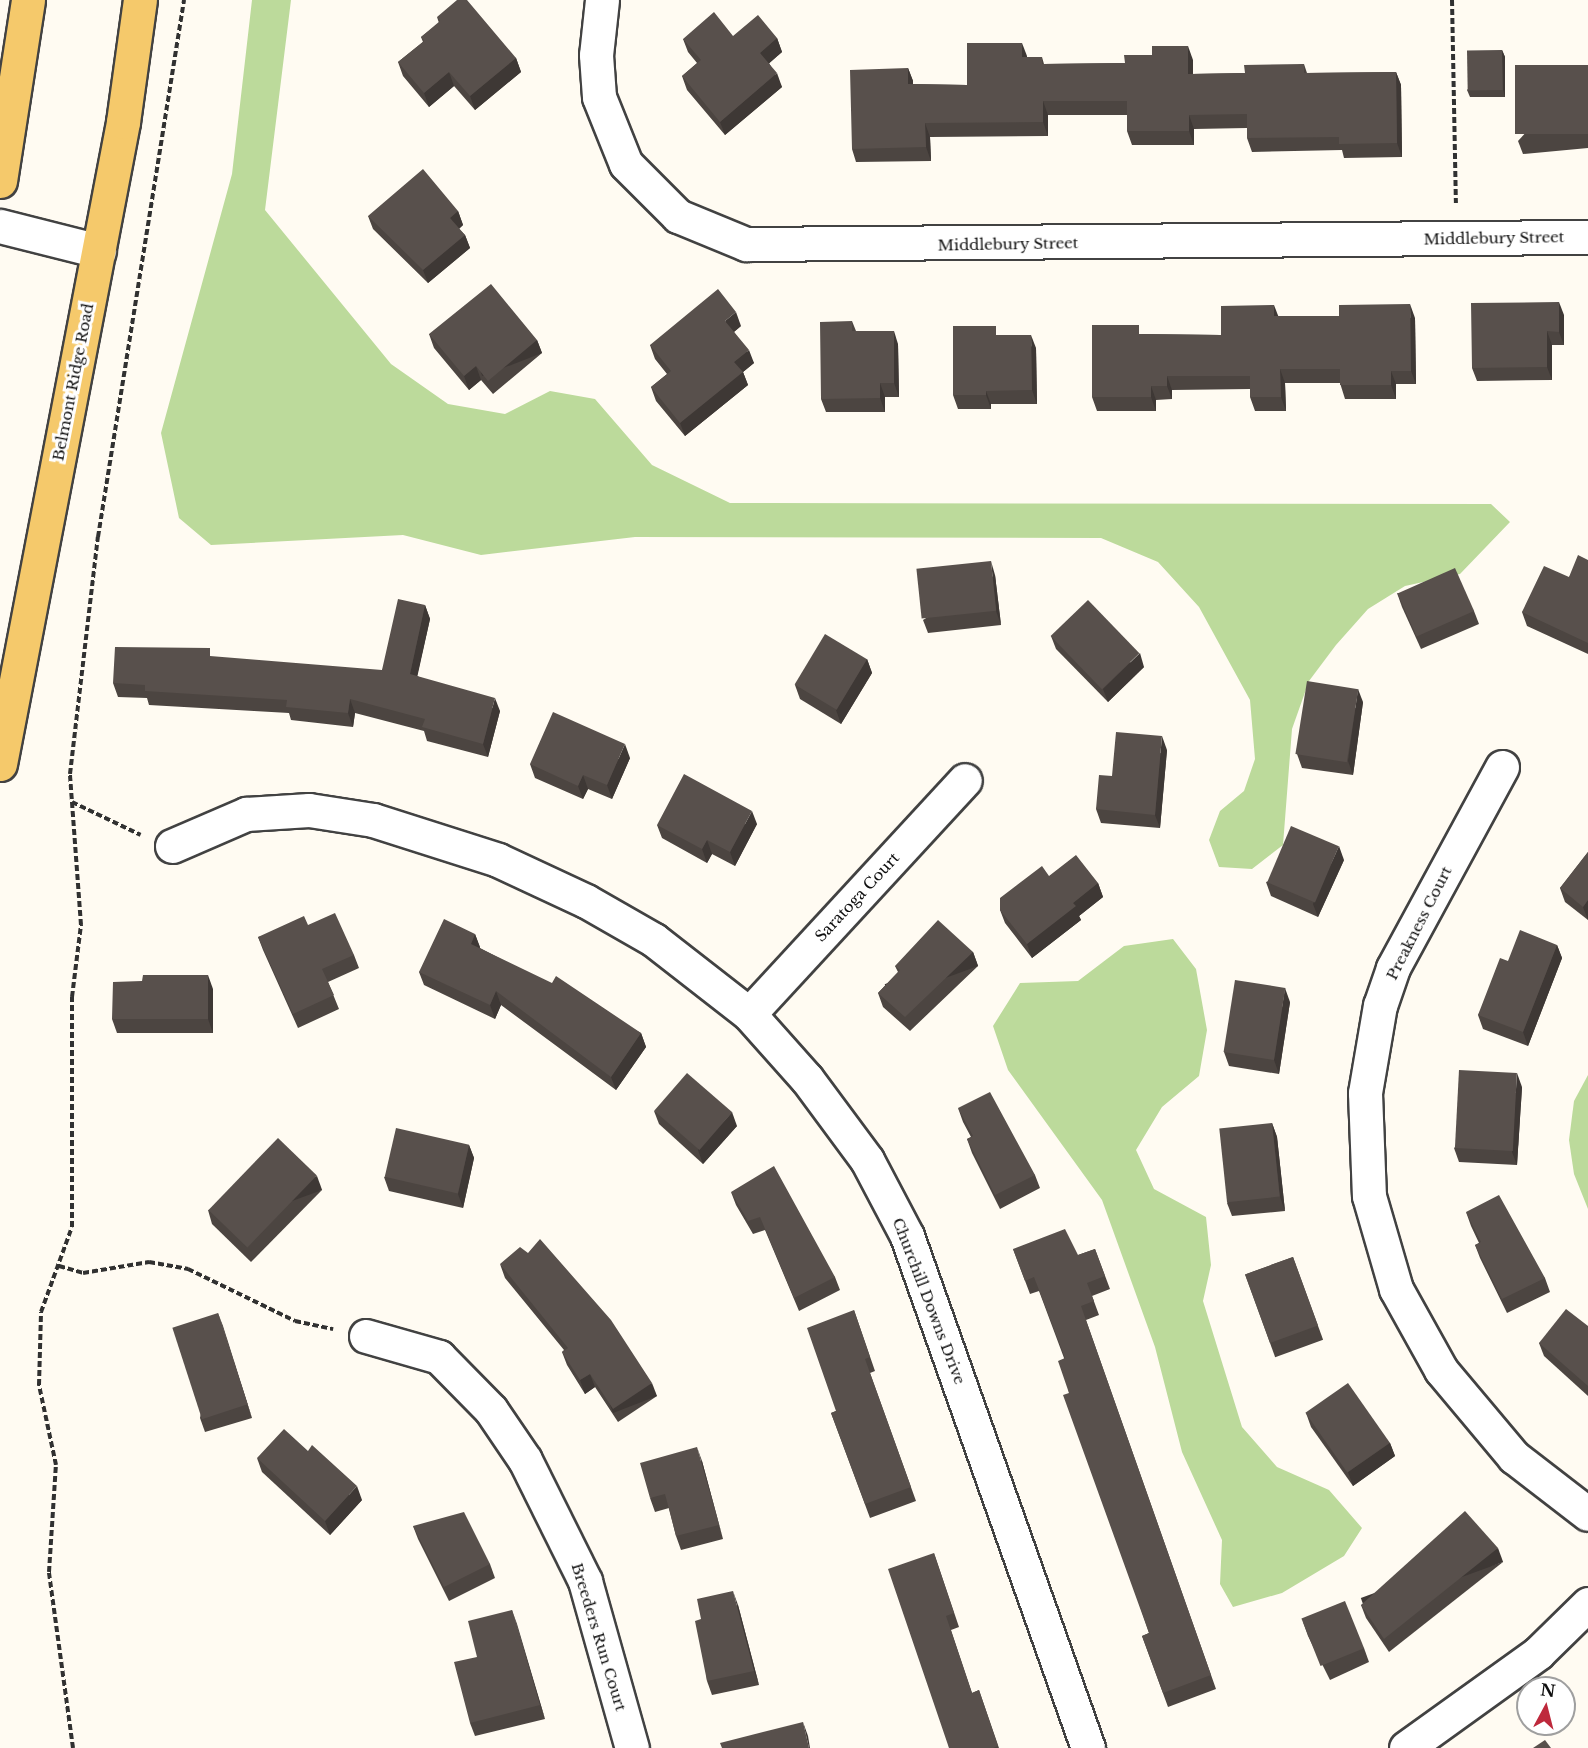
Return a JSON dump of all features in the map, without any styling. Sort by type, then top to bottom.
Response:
[{"type":"main road","points":[[0,181],[28,0]]},
{"type":"main road","name":"Belmont Ridge Road","points":[[0,764],[99,251],[140,0]]},
{"type":"street","name":"Middlebury Street","points":[[602,0],[596,55],[600,97],[615,143],[658,201],[723,238],[768,247],[1588,237]]},
{"type":"street","points":[[0,226],[99,251]]},
{"type":"street","name":"Preakness Court","points":[[1502,767],[1393,968],[1380,1005],[1365,1093],[1369,1196],[1396,1289],[1441,1370],[1514,1457],[1588,1514]]},
{"type":"street","name":"Saratoga Court","points":[[749,1014],[965,780]]},
{"type":"street","name":"Churchill Downs Drive","points":[[172,846],[246,814],[309,810],[373,820],[498,860],[586,901],[654,940],[749,1014],[807,1079],[867,1160],[907,1236],[1088,1748]]},
{"type":"street","name":"Breeders Run Court","points":[[366,1336],[440,1357],[491,1410],[525,1460],[585,1581],[632,1748]]},
{"type":"street","points":[[1406,1748],[1538,1653],[1588,1604]]},
{"type":"path","points":[[73,1748],[49,1572],[56,1465],[39,1385],[41,1312],[72,1227],[72,997],[81,925],[70,774],[88,607],[184,0]]},
{"type":"path","points":[[1452,0],[1457,239]]},
{"type":"path","points":[[72,802],[103,821],[172,846]]},
{"type":"path","points":[[59,1266],[83,1273],[149,1262],[188,1269],[295,1321],[366,1336]]},
{"type":"green space","points":[[252,0],[291,0],[265,210],[391,364],[448,404],[505,414],[550,391],[595,399],[652,465],[730,503],[1491,504],[1510,522],[1460,574],[1405,586],[1368,609],[1336,645],[1309,681],[1292,729],[1283,845],[1252,869],[1219,867],[1209,840],[1220,811],[1244,791],[1255,759],[1250,700],[1199,607],[1158,562],[1101,538],[635,537],[481,555],[403,535],[211,545],[179,518],[161,433],[232,174]]},
{"type":"green space","points":[[1173,939],[1196,969],[1207,1030],[1199,1076],[1162,1107],[1136,1150],[1154,1189],[1206,1217],[1211,1265],[1203,1301],[1242,1427],[1277,1467],[1329,1490],[1362,1528],[1344,1556],[1282,1593],[1233,1607],[1220,1584],[1222,1540],[1182,1452],[1155,1347],[1102,1200],[1008,1070],[993,1026],[1020,983],[1078,981],[1124,946]]},
{"type":"green space","points":[[1588,1075],[1588,1209],[1574,1174],[1569,1140],[1574,1101]]},
{"type":"building","points":[[457,0],[467,0],[516,58],[470,96],[449,72],[424,93],[398,62],[424,41],[421,37],[440,21],[437,17]]},
{"type":"building","points":[[714,12],[733,36],[758,15],[777,38],[760,53],[777,73],[720,122],[682,76],[701,60],[683,39]]},
{"type":"building","points":[[967,43],[1022,43],[1022,57],[1042,57],[1042,64],[1125,63],[1124,55],[1152,55],[1152,46],[1188,46],[1188,74],[1245,73],[1244,65],[1304,64],[1304,73],[1396,72],[1397,143],[1339,144],[1339,137],[1247,138],[1247,114],[1189,115],[1189,131],[1127,131],[1127,101],[1043,101],[1043,122],[925,123],[926,147],[852,149],[850,70],[908,68],[908,84],[967,85]]},
{"type":"building","points":[[1502,50],[1503,90],[1468,91],[1467,51]]},
{"type":"building","points":[[1515,65],[1588,65],[1588,134],[1515,134]]},
{"type":"building","points":[[423,169],[458,211],[450,218],[465,235],[423,270],[368,216]]},
{"type":"building","points":[[491,284],[537,340],[488,381],[476,366],[464,376],[429,334]]},
{"type":"building","points":[[718,289],[736,312],[725,321],[749,350],[734,362],[743,372],[680,423],[651,387],[671,371],[650,345]]},
{"type":"building","points":[[1559,302],[1559,332],[1547,331],[1547,367],[1472,368],[1471,303]]},
{"type":"building","points":[[1410,304],[1411,371],[1391,371],[1391,385],[1340,385],[1340,369],[1280,369],[1281,397],[1250,397],[1250,376],[1167,376],[1167,386],[1151,386],[1151,397],[1092,397],[1092,325],[1139,325],[1139,334],[1221,335],[1221,306],[1274,305],[1274,316],[1339,316],[1339,305]]},
{"type":"building","points":[[852,321],[852,331],[894,331],[894,383],[880,383],[880,398],[821,399],[820,322]]},
{"type":"building","points":[[953,326],[996,326],[996,335],[1031,335],[1032,390],[986,391],[986,395],[953,395]]},
{"type":"building","points":[[1578,555],[1588,560],[1588,643],[1522,612],[1544,566],[1569,577]]},
{"type":"building","points":[[991,561],[996,611],[922,619],[916,569]]},
{"type":"building","points":[[1455,568],[1474,611],[1417,637],[1397,594]]},
{"type":"building","points":[[398,599],[425,605],[410,674],[495,698],[483,744],[422,727],[425,719],[350,699],[348,713],[286,707],[287,700],[145,691],[145,685],[113,683],[115,647],[210,648],[210,656],[382,670]]},
{"type":"building","points":[[1088,600],[1139,653],[1102,689],[1051,636]]},
{"type":"building","points":[[825,634],[867,659],[837,710],[795,685]]},
{"type":"building","points":[[1307,681],[1358,689],[1347,762],[1295,754]]},
{"type":"building","points":[[553,712],[625,744],[607,785],[583,775],[578,786],[530,764]]},
{"type":"building","points":[[1116,732],[1162,736],[1155,815],[1096,809],[1099,775],[1112,776]]},
{"type":"building","points":[[684,774],[752,811],[730,852],[707,840],[702,849],[657,825]]},
{"type":"building","points":[[1291,826],[1339,846],[1315,902],[1267,882]]},
{"type":"building","points":[[1588,852],[1588,900],[1583,907],[1560,888]]},
{"type":"building","points":[[1076,855],[1098,883],[1073,903],[1076,906],[1027,944],[1000,910],[1000,898],[1042,866],[1049,876]]},
{"type":"building","points":[[335,913],[354,955],[322,969],[334,995],[293,1014],[258,937],[304,916],[308,925]]},
{"type":"building","points":[[444,919],[475,934],[471,944],[552,983],[556,976],[641,1033],[611,1077],[496,991],[490,1005],[419,972]]},
{"type":"building","points":[[938,920],[973,952],[905,1017],[878,993],[900,970],[895,966]]},
{"type":"building","points":[[1520,930],[1557,945],[1523,1032],[1478,1015],[1500,958],[1508,961]]},
{"type":"building","points":[[143,975],[208,975],[208,1019],[112,1019],[113,982],[142,981]]},
{"type":"building","points":[[1235,980],[1285,988],[1274,1060],[1224,1052]]},
{"type":"building","points":[[1459,1070],[1517,1073],[1513,1151],[1455,1148]]},
{"type":"building","points":[[687,1073],[732,1112],[699,1150],[654,1111]]},
{"type":"building","points":[[990,1092],[1035,1175],[995,1195],[967,1139],[973,1136],[958,1108]]},
{"type":"building","points":[[1272,1123],[1280,1197],[1227,1202],[1219,1129]]},
{"type":"building","points":[[396,1128],[469,1145],[458,1194],[385,1177]]},
{"type":"building","points":[[278,1138],[317,1176],[247,1247],[209,1210]]},
{"type":"building","points":[[774,1166],[835,1277],[794,1298],[760,1217],[748,1221],[731,1192]]},
{"type":"building","points":[[1499,1195],[1545,1278],[1502,1299],[1475,1245],[1481,1242],[1466,1212]]},
{"type":"building","points":[[1065,1229],[1078,1255],[1095,1249],[1105,1276],[1087,1283],[1094,1301],[1081,1306],[1211,1675],[1163,1693],[1142,1636],[1149,1633],[1063,1395],[1069,1393],[1058,1361],[1065,1358],[1034,1277],[1025,1281],[1013,1249]]},
{"type":"building","points":[[540,1239],[611,1320],[652,1383],[613,1409],[590,1374],[580,1380],[562,1352],[568,1348],[500,1264],[520,1247],[528,1253]]},
{"type":"building","points":[[1293,1257],[1318,1326],[1270,1343],[1245,1274]]},
{"type":"building","points":[[1566,1309],[1588,1326],[1588,1386],[1539,1343]]},
{"type":"building","points":[[854,1310],[870,1357],[865,1359],[911,1487],[865,1504],[831,1413],[836,1411],[807,1328]]},
{"type":"building","points":[[218,1313],[248,1404],[202,1419],[172,1328]]},
{"type":"building","points":[[1348,1383],[1390,1443],[1347,1473],[1305,1413]]},
{"type":"building","points":[[284,1429],[308,1451],[312,1445],[357,1486],[325,1521],[257,1458]]},
{"type":"building","points":[[697,1447],[719,1525],[676,1536],[665,1494],[650,1498],[640,1463]]},
{"type":"building","points":[[1465,1511],[1498,1548],[1384,1639],[1361,1605]]},
{"type":"building","points":[[464,1512],[490,1564],[444,1587],[413,1526]]},
{"type":"building","points":[[934,1553],[954,1613],[946,1616],[972,1693],[979,1690],[998,1746],[993,1748],[949,1748],[888,1569]]},
{"type":"building","points":[[733,1591],[754,1671],[707,1681],[695,1621],[701,1619],[697,1599]]},
{"type":"building","points":[[1345,1601],[1364,1648],[1321,1666],[1301,1619]]},
{"type":"building","points":[[512,1610],[540,1705],[470,1723],[454,1662],[477,1657],[468,1621]]},
{"type":"building","points":[[803,1722],[809,1748],[722,1748],[720,1743]]},
{"type":"building","points":[[1545,1740],[1551,1748],[1533,1748]]}]
